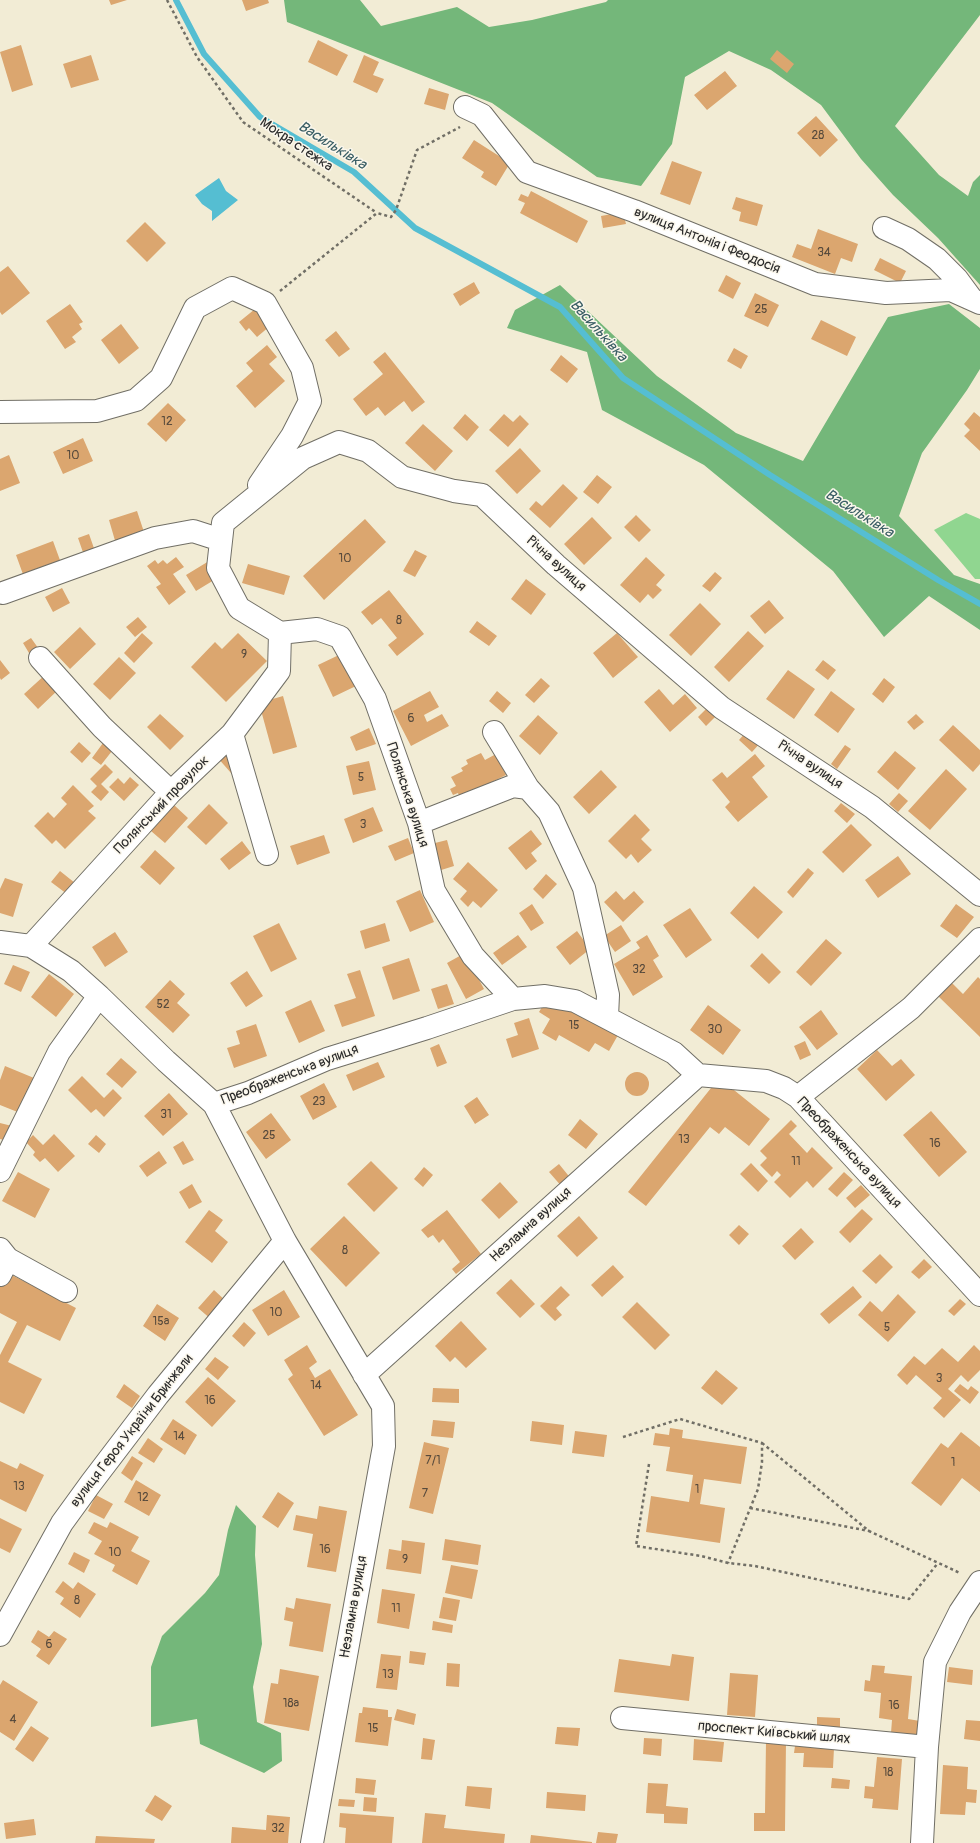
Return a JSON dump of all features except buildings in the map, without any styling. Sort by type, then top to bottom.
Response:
[{"type":"street","name":"вулиця Антонія і Феодосія","points":[[473,111],[527,172],[634,211],[815,284],[886,293],[951,290],[977,302]]},
{"type":"street","points":[[884,228],[908,240],[937,259],[977,302]]},
{"type":"street","points":[[0,412],[97,411],[136,400],[161,378],[195,308],[232,288],[265,303],[302,368],[310,401],[292,436],[245,505]]},
{"type":"street","name":"Річна вулиця","points":[[280,633],[239,608],[218,568],[223,523],[303,458],[339,442],[368,451],[402,477],[454,491],[482,495],[556,565],[722,708],[872,807],[980,895]]},
{"type":"street","points":[[3,593],[154,538],[193,531],[221,540]]},
{"type":"street","name":"Полянська вулиця","points":[[280,633],[317,629],[340,637],[375,699],[418,823],[434,891],[473,956],[512,999]]},
{"type":"street","name":"Полянський провулок","points":[[31,946],[170,792],[232,734],[279,671],[280,633]]},
{"type":"street","points":[[40,658],[102,727],[170,792]]},
{"type":"street","points":[[494,732],[528,788],[549,812],[584,888],[608,995],[607,1017]]},
{"type":"street","points":[[232,734],[266,854]]},
{"type":"street","points":[[418,823],[513,786],[528,788]]},
{"type":"street","points":[[798,1097],[911,1008],[980,938]]},
{"type":"street","name":"Преображенська вулиця","points":[[0,942],[31,946],[71,971],[166,1061],[214,1104],[248,1093],[327,1059],[427,1028],[512,999],[545,996],[575,1001],[674,1053],[698,1075],[766,1081],[784,1088],[798,1097],[980,1295]]},
{"type":"street","points":[[0,1172],[59,1052],[99,996]]},
{"type":"street","name":"Незламна вулиця","points":[[364,1375],[698,1075]]},
{"type":"street","name":"Незламна вулиця","points":[[214,1104],[285,1241],[383,1406],[384,1446],[312,1843]]},
{"type":"street","name":"вулиця Героя України Бринжали","points":[[0,1635],[62,1523],[158,1395],[285,1241]]},
{"type":"street","points":[[3,1261],[66,1291]]},
{"type":"street","points":[[922,1843],[927,1747],[935,1662],[960,1612],[980,1582]]},
{"type":"street","name":"проспект Київський шлях","points":[[622,1718],[927,1747]]},
{"type":"path","name":"Мокра стежка","points":[[167,0],[197,56],[243,122],[377,213]]},
{"type":"path","points":[[265,303],[377,213],[391,217],[396,210],[417,150],[473,111]]},
{"type":"path","points":[[623,1437],[680,1420],[762,1443],[869,1531]]},
{"type":"path","points":[[728,1563],[758,1489],[762,1462],[762,1443]]},
{"type":"path","points":[[649,1464],[636,1546],[701,1556],[728,1563],[755,1566],[909,1598],[938,1563]]},
{"type":"path","points":[[750,1508],[869,1531],[980,1582]]},
{"type":"green space","points":[[284,0],[360,0],[381,26],[457,7],[489,27],[532,20],[606,2],[608,0],[980,0],[980,15],[895,126],[939,175],[968,196],[973,182],[980,175],[980,285],[938,238],[893,195],[861,159],[821,105],[771,70],[729,51],[685,77],[672,144],[641,186],[597,177],[492,103],[287,22]]},
{"type":"green space","points":[[560,285],[657,376],[736,433],[803,461],[888,317],[949,304],[980,328],[980,369],[967,390],[922,453],[899,516],[954,575],[980,584],[980,630],[929,596],[884,637],[833,571],[704,465],[602,410],[587,352],[507,328],[515,310]]},
{"type":"green space","points":[[966,513],[980,519],[980,579],[975,579],[934,530]]},
{"type":"green space","points":[[236,1505],[256,1526],[255,1555],[262,1644],[253,1687],[257,1722],[281,1733],[282,1761],[264,1773],[200,1744],[197,1719],[151,1727],[151,1667],[162,1636],[205,1593],[219,1575],[228,1530]]},
{"type":"water","points":[[219,178],[226,191],[238,200],[212,221],[212,211],[202,204],[195,195]]},
{"type":"waterway","name":"Васильківка","points":[[176,0],[204,54],[260,117],[354,172],[415,228],[560,307],[623,378],[770,475],[938,580],[980,604]]}]
